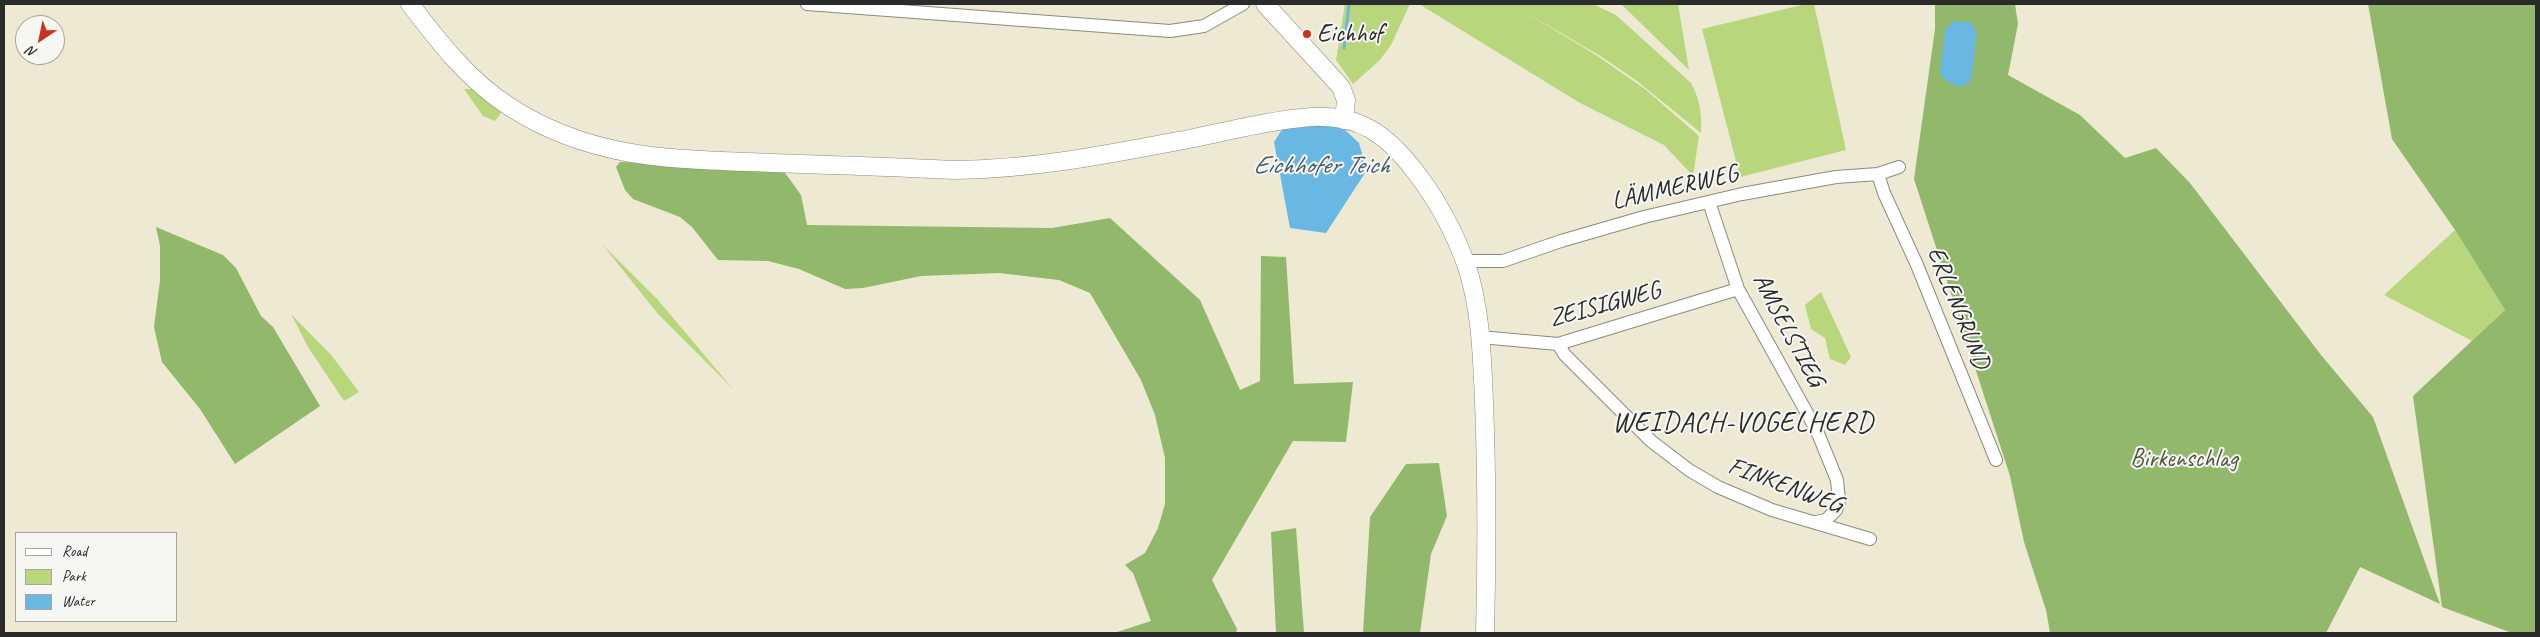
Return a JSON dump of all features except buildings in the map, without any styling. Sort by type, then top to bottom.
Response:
[{"type":"main road","points":[[410,4],[464,70],[508,105],[562,134],[592,145],[627,154],[693,160],[954,170],[1042,166],[1275,122],[1313,117],[1360,123],[1376,131],[1405,159],[1434,200],[1464,260],[1473,291],[1480,337],[1487,513],[1485,633]]},
{"type":"main road","points":[[1265,4],[1341,86],[1346,100],[1344,120]]},
{"type":"street","points":[[807,4],[1170,31],[1204,26],[1244,4]]},
{"type":"street","name":"LÄMMERWEG","points":[[1464,260],[1503,261],[1599,229],[1709,202],[1836,177],[1878,174],[1899,167]]},
{"type":"street","name":"ERLENGRUND","points":[[1878,174],[1884,193],[1925,283],[1996,460]]},
{"type":"street","name":"AMSELSTIEG","points":[[1709,202],[1738,289],[1817,431],[1836,480],[1839,501],[1836,510],[1826,520],[1816,522]]},
{"type":"street","name":"ZEISIGWEG","points":[[1480,337],[1558,344],[1738,289]]},
{"type":"street","name":"FINKENWEG","points":[[1558,344],[1565,355],[1668,456],[1718,487],[1744,499],[1772,510],[1870,539]]},
{"type":"green space","points":[[1345,4],[1410,4],[1391,45],[1380,60],[1353,84],[1336,60]]},
{"type":"green space","points":[[1419,4],[1593,4],[1616,15],[1691,83],[1700,107],[1701,133],[1637,81],[1602,57],[1520,9],[1596,55],[1645,89],[1699,136],[1693,176],[1664,145],[1580,103]]},
{"type":"green space","points":[[1678,4],[1689,70],[1622,5]]},
{"type":"green space","points":[[1806,4],[1814,4],[1846,150],[1740,177],[1702,29]]},
{"type":"green space","name":"Birkenschlag","points":[[1935,4],[2015,4],[2018,24],[2008,75],[2080,115],[2125,158],[2156,148],[2190,183],[2321,355],[2373,417],[2440,604],[2360,567],[2326,633],[2050,633],[2046,610],[2024,542],[2010,476],[1914,179],[1935,29]]},
{"type":"green space","points":[[2368,4],[2536,4],[2536,633],[2512,633],[2442,607],[2413,396],[2505,310],[2455,230],[2392,139]]},
{"type":"green space","points":[[464,89],[475,89],[503,110],[495,121],[483,116]]},
{"type":"green space","points":[[620,162],[783,170],[801,195],[807,225],[1052,228],[1110,218],[1200,300],[1240,390],[1260,381],[1261,256],[1286,257],[1294,384],[1353,382],[1346,442],[1293,441],[1212,580],[1237,629],[1236,633],[1114,633],[1151,621],[1133,573],[1125,565],[1145,553],[1158,528],[1165,504],[1165,458],[1155,415],[1141,380],[1090,293],[1059,280],[999,273],[921,276],[863,288],[845,289],[799,269],[768,261],[718,260],[692,227],[680,217],[633,199],[625,190],[616,167]]},
{"type":"green space","points":[[156,227],[223,255],[236,268],[261,316],[273,327],[320,406],[235,464],[200,409],[162,362],[154,327],[160,280],[160,246]]},
{"type":"green space","points":[[2455,230],[2505,310],[2472,341],[2384,295]]},
{"type":"green space","points":[[602,244],[658,300],[733,389],[658,314]]},
{"type":"green space","points":[[1821,292],[1851,357],[1845,365],[1830,359],[1825,338],[1811,329],[1805,305]]},
{"type":"green space","points":[[291,314],[332,356],[359,392],[344,401],[308,347]]},
{"type":"green space","points":[[1439,463],[1447,516],[1431,554],[1420,633],[1363,633],[1370,517],[1406,464]]},
{"type":"green space","points":[[1296,528],[1304,633],[1276,633],[1271,532]]},
{"type":"water","points":[[1954,21],[1971,23],[1975,28],[1976,35],[1972,76],[1968,84],[1960,87],[1945,80],[1940,73],[1945,29]]},
{"type":"water","name":"Eichhofer Teich","points":[[1303,125],[1342,127],[1359,143],[1367,170],[1326,233],[1290,228],[1274,142],[1283,128]]},
{"type":"waterway","points":[[1344,48],[1349,4]]},
{"type":"place","name":"Eichhof","points":[[1307,34]]},
{"type":"district","name":"WEIDACH-VOGELHERD","points":[[1743,424]]}]
